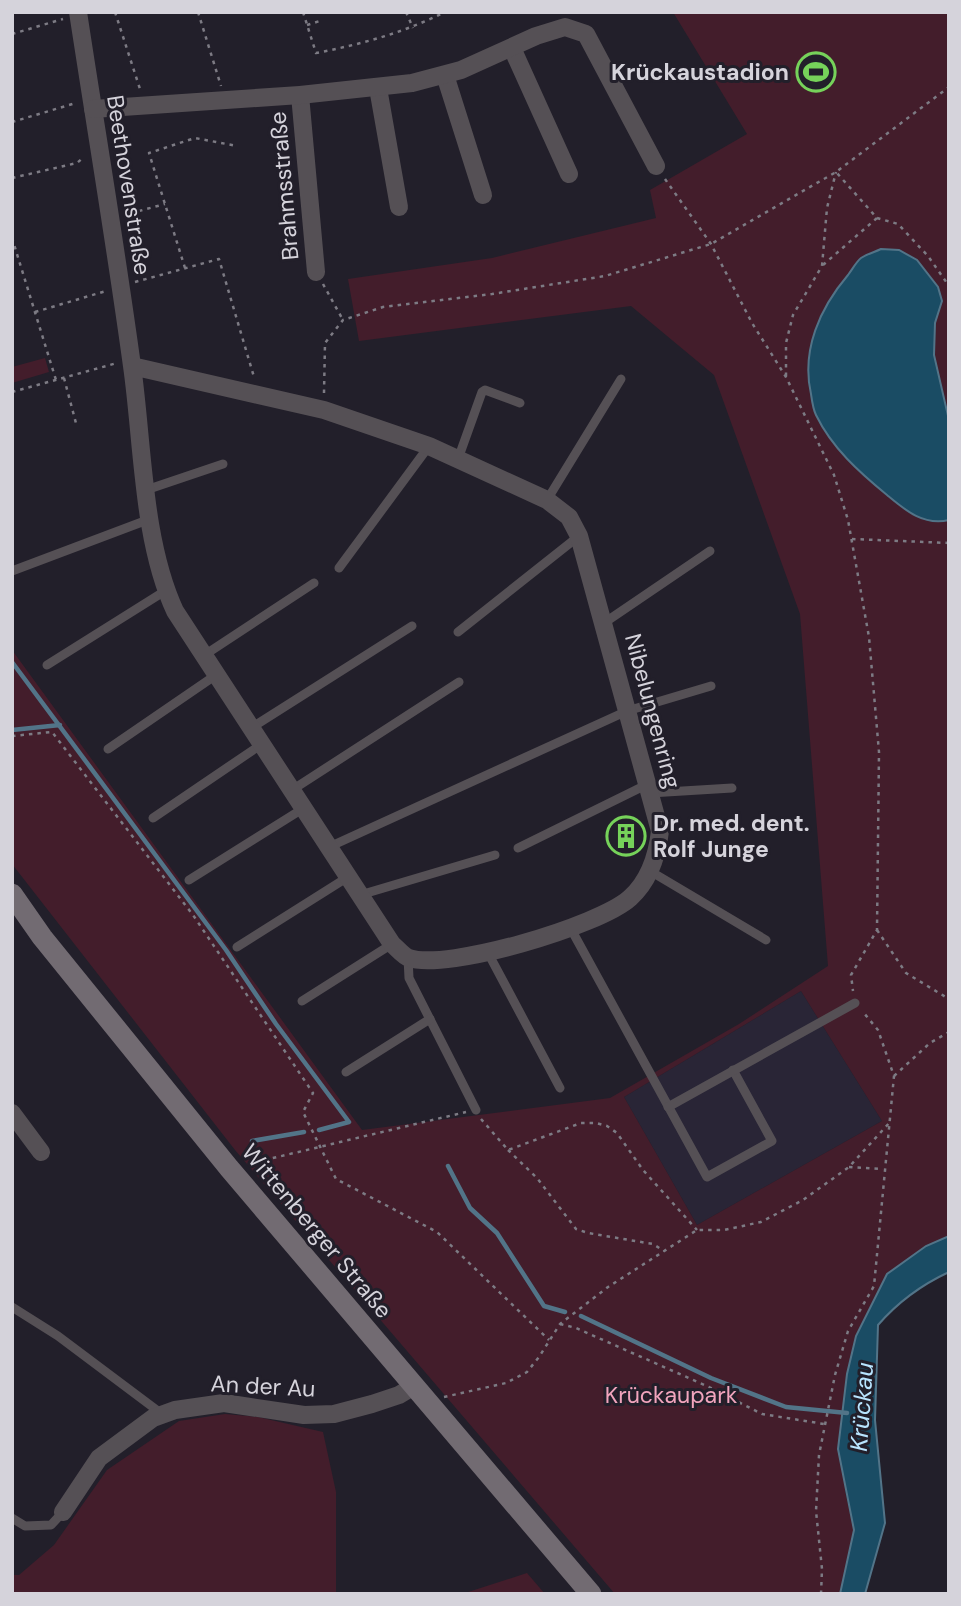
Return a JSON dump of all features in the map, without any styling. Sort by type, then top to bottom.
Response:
[{"type":"main road","name":"Wittenberger Straße","points":[[12,894],[42,937],[229,1168],[592,1594]]},
{"type":"street","name":"Beethovenstraße","points":[[78,13],[132,366]]},
{"type":"street","name":"Brahmsstraße","points":[[92,104],[145,106],[225,101],[412,83],[461,71],[536,36],[565,27],[586,34],[656,166]]},
{"type":"street","points":[[512,48],[569,174]]},
{"type":"street","points":[[445,75],[483,195]]},
{"type":"street","points":[[378,88],[400,207]]},
{"type":"street","name":"Brahmsstraße","points":[[300,95],[316,272]]},
{"type":"street","points":[[132,366],[150,519],[165,591],[203,656],[392,944],[408,958]]},
{"type":"street","name":"Nibelungenring","points":[[132,366],[324,410],[429,446],[547,500],[569,517],[579,536],[660,831],[658,853],[650,871],[629,899],[601,917],[571,929],[487,951],[434,960],[408,958]]},
{"type":"street","points":[[12,1113],[41,1152]]},
{"type":"street","name":"An der Au","points":[[63,1512],[99,1458],[162,1414],[224,1404],[304,1415],[334,1414],[399,1395],[420,1393]]},
{"type":"lane","points":[[547,500],[621,379]]},
{"type":"lane","points":[[458,459],[482,392],[490,391],[520,403]]},
{"type":"lane","points":[[338,568],[429,446]]},
{"type":"lane","points":[[146,489],[223,464]]},
{"type":"lane","points":[[12,571],[150,519]]},
{"type":"lane","points":[[458,632],[579,536]]},
{"type":"lane","points":[[604,623],[710,551]]},
{"type":"lane","points":[[203,656],[314,583]]},
{"type":"lane","points":[[47,665],[165,591]]},
{"type":"lane","points":[[251,728],[412,626]]},
{"type":"lane","points":[[108,749],[216,675]]},
{"type":"lane","points":[[292,790],[459,682]]},
{"type":"lane","points":[[329,847],[627,711],[711,686]]},
{"type":"lane","points":[[153,818],[262,744]]},
{"type":"lane","points":[[518,848],[649,789],[732,788]]},
{"type":"lane","points":[[189,880],[304,808]]},
{"type":"lane","points":[[360,895],[495,855]]},
{"type":"lane","points":[[650,871],[766,940]]},
{"type":"lane","points":[[237,947],[348,877]]},
{"type":"lane","points":[[571,929],[707,1177],[772,1141],[733,1070]]},
{"type":"lane","points":[[302,1001],[392,944]]},
{"type":"lane","points":[[487,951],[560,1088]]},
{"type":"lane","points":[[408,958],[408,978],[476,1110]]},
{"type":"lane","points":[[668,1107],[855,1003]]},
{"type":"lane","points":[[346,1072],[430,1019]]},
{"type":"lane","points":[[12,1307],[58,1336],[162,1414]]},
{"type":"lane","points":[[12,1518],[25,1527],[51,1525],[63,1512]]},
{"type":"path","points":[[115,12],[145,106]]},
{"type":"path","points":[[198,12],[225,101]]},
{"type":"path","points":[[303,12],[316,53],[365,43],[413,28],[445,12]]},
{"type":"path","points":[[407,12],[413,28]]},
{"type":"path","points":[[12,33],[78,13]]},
{"type":"path","points":[[307,25],[324,20]]},
{"type":"path","points":[[324,410],[325,343],[343,320],[383,307],[492,294],[605,276],[711,244],[836,172],[949,87]]},
{"type":"path","points":[[12,122],[92,104]]},
{"type":"path","points":[[25,110],[28,117]]},
{"type":"path","points":[[185,268],[149,153],[195,138],[237,146]]},
{"type":"path","points":[[12,178],[77,163],[98,147]]},
{"type":"path","points":[[656,166],[711,244],[752,323],[786,377],[834,475],[852,539],[869,637],[879,752],[877,930],[851,975],[855,1003],[878,1030],[894,1076],[891,1121],[883,1169],[874,1286],[848,1331],[829,1402],[819,1455],[816,1511],[822,1569],[821,1594]]},
{"type":"path","points":[[836,172],[877,218],[898,224],[928,256],[949,286]]},
{"type":"path","points":[[822,266],[827,208],[836,172]]},
{"type":"path","points":[[139,211],[165,204]]},
{"type":"path","points":[[786,377],[786,343],[793,315],[822,266],[877,218]]},
{"type":"path","points":[[12,238],[56,380]]},
{"type":"path","points":[[35,312],[219,259],[260,396]]},
{"type":"path","points":[[316,272],[343,320]]},
{"type":"path","points":[[12,392],[118,363],[132,366]]},
{"type":"path","points":[[64,378],[77,427]]},
{"type":"path","points":[[852,539],[949,543]]},
{"type":"path","points":[[12,736],[52,732],[193,915],[313,1093],[303,1112],[336,1179],[437,1231],[549,1340]]},
{"type":"path","points":[[877,930],[906,973],[949,999]]},
{"type":"path","points":[[894,1076],[930,1043],[949,1032]]},
{"type":"path","points":[[229,1168],[476,1110],[486,1126],[537,1178],[576,1229],[653,1244],[664,1251]]},
{"type":"path","points":[[420,1393],[506,1383],[527,1372],[540,1357],[560,1324],[608,1287],[697,1230],[724,1230],[761,1222],[803,1200],[849,1167],[891,1121]]},
{"type":"path","points":[[508,1150],[581,1123],[596,1122],[607,1126],[617,1133],[643,1170],[697,1230]]},
{"type":"path","points":[[849,1167],[883,1169]]},
{"type":"path","points":[[560,1324],[576,1328],[709,1387],[762,1414],[825,1424]]},
{"type":"shaded area","points":[[801,991],[882,1121],[697,1225],[624,1097]]},
{"type":"green space","name":"Krückaupark","points":[[673,12],[949,12],[949,1236],[926,1246],[887,1274],[845,1491],[854,1530],[840,1594],[615,1594],[235,1150],[12,864],[12,650],[362,1130],[610,1098],[739,1024],[828,966],[800,614],[714,375],[631,306],[359,341],[348,279],[492,258],[656,218],[650,190],[747,134]],"holes":[[[801,991],[882,1121],[697,1225],[624,1097]]]},
{"type":"green space","points":[[45,358],[49,372],[12,383],[12,367]]},
{"type":"green space","points":[[225,1414],[258,1417],[323,1432],[336,1492],[336,1594],[12,1594],[12,1575],[19,1575],[54,1545],[107,1470],[179,1421]]},
{"type":"green space","points":[[527,1573],[545,1594],[462,1594]]},
{"type":"water","points":[[881,249],[899,250],[917,260],[938,287],[942,301],[935,323],[934,355],[949,420],[949,520],[923,519],[894,501],[838,449],[822,427],[813,408],[809,361],[815,330],[829,301],[859,260]]},
{"type":"water","name":"Krückau","points":[[949,1236],[949,1272],[910,1295],[878,1325],[875,1420],[885,1523],[865,1594],[840,1594],[854,1530],[838,1449],[847,1374],[856,1336],[887,1274],[926,1246]]},
{"type":"waterway","points":[[12,662],[226,950],[276,1024],[349,1122],[319,1130]]},
{"type":"waterway","points":[[12,730],[60,725]]},
{"type":"waterway","points":[[252,1141],[304,1132]]},
{"type":"waterway","points":[[448,1166],[470,1208],[497,1233],[544,1306],[565,1312]]},
{"type":"waterway","name":"Krückau","points":[[581,1316],[711,1378],[786,1407],[847,1413]]},
{"type":"place","name":"Krückaustadion","points":[[816,72]]},
{"type":"place","name":"Dr. med. dent. Rolf Junge","points":[[626,836]]}]
